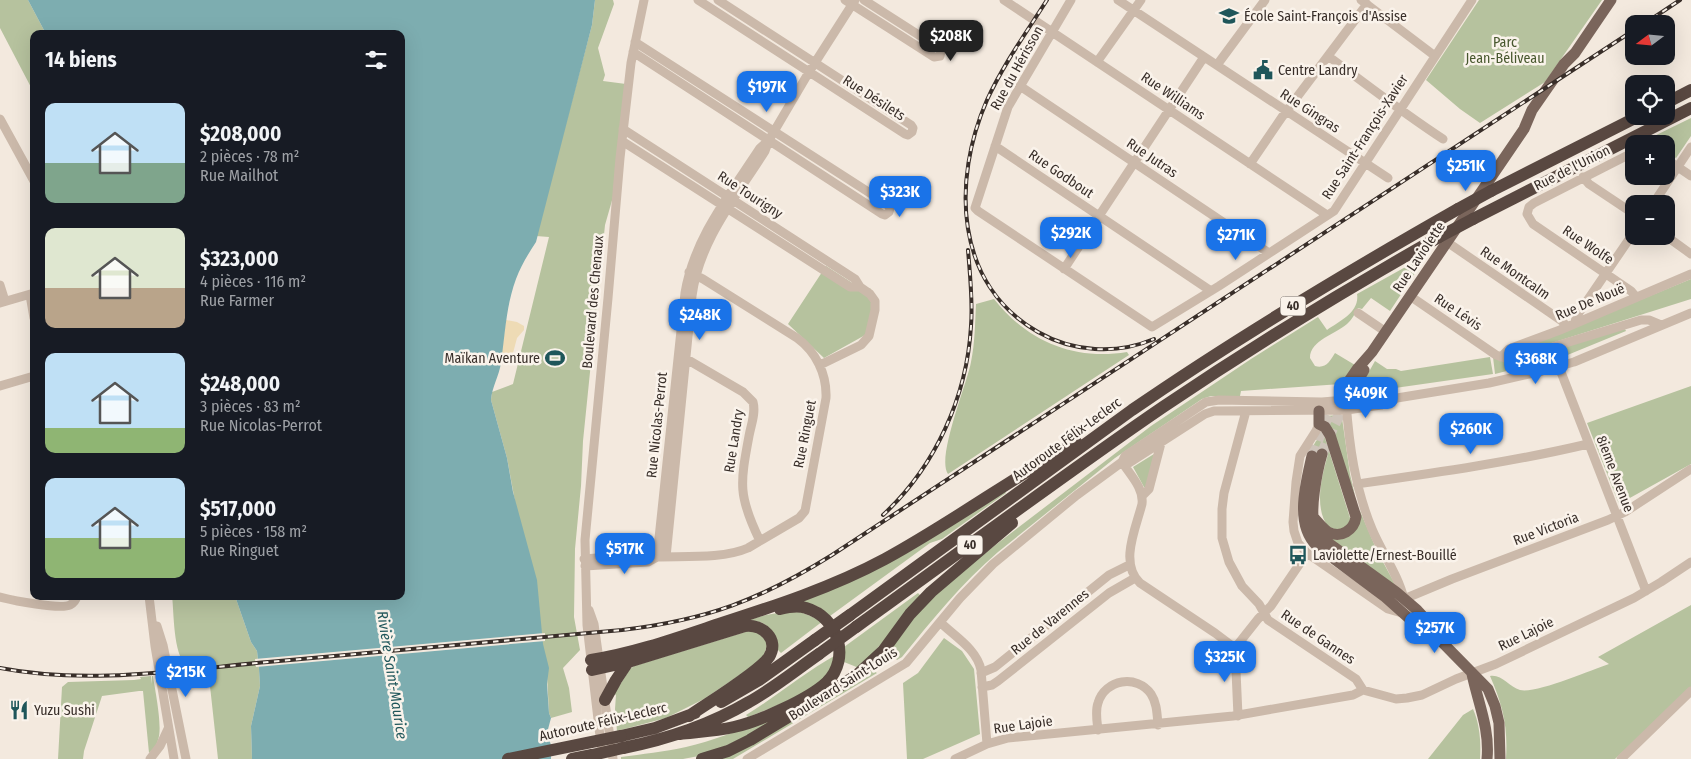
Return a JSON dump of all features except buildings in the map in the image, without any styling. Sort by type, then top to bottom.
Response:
[{"type":"highway","points":[[1675,98],[1691,90]]},
{"type":"highway","name":"Autoroute Félix-Leclerc","points":[[508,759],[680,734],[750,702],[1160,409],[1246,353],[1360,283],[1443,240],[1473,219],[1691,108]]},
{"type":"highway","name":"Autoroute Félix-Leclerc","points":[[572,759],[688,716],[746,688],[850,615],[1132,410],[1265,323],[1353,269],[1458,210],[1625,123]]},
{"type":"highway","points":[[596,664],[748,615],[832,584],[883,560],[1044,461],[1132,410]]},
{"type":"highway","points":[[702,759],[728,751],[750,740],[856,676],[883,651],[914,610],[936,588],[1084,463]]},
{"type":"highway","points":[[680,734],[734,727],[754,720],[811,693],[827,682],[835,672],[839,657],[839,641],[831,626],[817,613],[805,607],[796,607],[748,615]]},
{"type":"highway","points":[[596,664],[628,662],[745,626],[755,626],[766,631],[772,646],[770,655],[766,660],[754,671],[688,716]]},
{"type":"highway","points":[[606,700],[628,662]]},
{"type":"main road","name":"Rue Laviolette","points":[[1346,399],[1363,372],[1372,352],[1410,296],[1443,240],[1524,129],[1532,110],[1564,64],[1575,53],[1611,0]]},
{"type":"main road","points":[[1313,517],[1329,532],[1340,534],[1351,529],[1356,517],[1330,435],[1325,427],[1319,424],[1319,406]]},
{"type":"main road","points":[[1435,635],[1421,629],[1384,596],[1317,546],[1309,536],[1305,527],[1304,514],[1317,455],[1313,517],[1315,529],[1322,539],[1404,599],[1428,622],[1435,635],[1488,689],[1495,706],[1500,732],[1500,759]]},
{"type":"main road","points":[[1472,674],[1476,694],[1486,723],[1487,759]]},
{"type":"street","name":"Boulevard des Chenaux","points":[[602,759],[594,624],[588,607],[584,562],[623,129],[633,52],[644,0]]},
{"type":"street","name":"Rue Désilets","points":[[698,0],[904,134],[908,135],[912,132],[913,128],[910,125],[718,0]]},
{"type":"street","points":[[851,2],[934,57],[941,54],[939,48],[864,0]]},
{"type":"street","name":"Rue Williams","points":[[1004,0],[1327,215]]},
{"type":"street","name":"Rue du Hérisson","points":[[1064,268],[976,209],[1008,108],[1071,0]]},
{"type":"street","name":"Rue Gingras","points":[[1118,0],[1388,178]]},
{"type":"street","points":[[1098,62],[1141,0]]},
{"type":"street","points":[[1217,65],[1265,0]]},
{"type":"street","name":"Rue Saint-François-Xavier","points":[[1064,268],[1153,327],[1327,215],[1334,210],[1469,1]]},
{"type":"street","name":"Rue Nicolas-Perrot","points":[[662,557],[692,274],[700,242],[731,198],[760,148],[769,140],[851,2]]},
{"type":"street","points":[[1250,164],[1286,111],[1328,56],[1364,2],[1435,56]]},
{"type":"street","points":[[633,52],[882,214],[885,215],[889,212],[890,208],[887,204],[635,42]]},
{"type":"street","points":[[1328,56],[1410,118],[1443,139]]},
{"type":"street","points":[[1064,268],[1204,57]]},
{"type":"street","name":"Rue Jutras","points":[[1020,86],[1269,253]]},
{"type":"street","points":[[0,119],[30,174]]},
{"type":"street","name":"Rue Tourigny","points":[[623,129],[855,279],[860,287],[872,296],[875,301],[875,310],[868,339],[861,345],[820,365]]},
{"type":"street","name":"Rue Tourigny","points":[[622,141],[850,287],[860,287]]},
{"type":"street","name":"Rue Godbout","points":[[995,146],[1211,291]]},
{"type":"street","points":[[1659,195],[1691,147]]},
{"type":"street","name":"Rue de l'Union","points":[[1527,213],[1529,206],[1534,202],[1625,156]]},
{"type":"street","points":[[1675,165],[1691,176]]},
{"type":"street","points":[[1584,177],[1588,183],[1625,208]]},
{"type":"street","name":"Rue Wolfe","points":[[1527,213],[1531,222],[1633,292],[1636,297]]},
{"type":"street","name":"Rue Montcalm","points":[[1443,240],[1562,321],[1571,325]]},
{"type":"street","points":[[1675,242],[1691,254]]},
{"type":"street","points":[[1571,325],[1625,245]]},
{"type":"street","name":"Rue Ringuet","points":[[584,562],[647,554],[662,557],[728,554],[744,550],[799,518],[805,511],[826,398],[825,382],[820,365],[809,349],[797,338],[692,274]]},
{"type":"street","name":"Rue De Nouë","points":[[1501,357],[1509,349],[1691,274]]},
{"type":"street","points":[[0,286],[2,302],[30,295]]},
{"type":"street","name":"Rue Lévis","points":[[1410,296],[1501,357]]},
{"type":"street","points":[[1358,312],[1386,332]]},
{"type":"street","name":"Boulevard Saint-Louis","points":[[1122,462],[1129,463],[1211,412],[1319,406],[1346,399],[1397,398],[1489,383],[1559,367],[1691,313]]},
{"type":"street","points":[[1501,357],[1523,356],[1642,320],[1649,320],[1661,326]]},
{"type":"street","name":"Rue Landry","points":[[682,357],[743,392],[753,402],[754,410],[743,468],[742,489],[745,506],[760,541]]},
{"type":"street","name":"8ieme Avenue","points":[[1559,367],[1646,591]]},
{"type":"street","points":[[0,386],[30,377]]},
{"type":"street","points":[[1346,399],[1351,450],[1357,484],[1372,528],[1400,584],[1404,599]]},
{"type":"street","name":"Boulevard Saint-Louis","points":[[748,759],[904,665],[978,579],[1005,553],[1122,462],[1125,456],[1209,401],[1319,406]]},
{"type":"street","name":"Rue de Gannes","points":[[1246,411],[1224,493],[1222,509],[1224,549],[1234,574],[1242,586],[1259,604],[1269,621],[1356,679],[1363,690]]},
{"type":"street","points":[[1319,424],[1300,456],[1296,482],[1294,528],[1298,543],[1307,553],[1388,609],[1404,614]]},
{"type":"street","points":[[1142,496],[1149,489],[1161,443]]},
{"type":"street","points":[[1357,484],[1466,467],[1588,444]]},
{"type":"street","points":[[1122,462],[1142,496],[1129,565],[1135,578],[1235,648]]},
{"type":"street","name":"Rue Victoria","points":[[1404,599],[1616,516],[1691,470]]},
{"type":"street","points":[[1238,716],[1235,648],[1271,606],[1307,553]]},
{"type":"street","name":"Rue Lajoie","points":[[955,759],[987,744],[1008,738],[1238,716],[1353,695],[1363,690],[1391,698],[1407,698],[1422,695],[1496,664],[1646,591],[1691,562]]},
{"type":"street","name":"Rue de Varennes","points":[[981,673],[995,667],[1109,575],[1129,565]]},
{"type":"street","name":"Rue de Varennes","points":[[982,687],[992,685],[998,681],[1109,593],[1135,578]]},
{"type":"street","points":[[0,596],[41,604],[65,606],[72,604],[75,600]]},
{"type":"street","points":[[149,600],[163,645],[185,757],[172,759],[149,600]]},
{"type":"street","points":[[940,622],[978,659],[981,673],[987,744]]},
{"type":"street","name":"Boulevard des Chenaux","points":[[596,664],[606,700],[613,759]]},
{"type":"street","points":[[1098,730],[1097,707],[1100,698],[1110,686],[1123,681],[1138,684],[1150,693],[1156,706],[1158,725]]},
{"type":"street","points":[[1621,759],[1691,691]]},
{"type":"street","points":[[150,759],[169,729]]},
{"type":"green space","points":[[0,0],[28,0],[44,30],[30,30],[30,85],[0,28]]},
{"type":"green space","points":[[595,0],[613,0],[614,4],[598,48],[605,75],[603,81],[626,84],[621,169],[605,225],[583,441],[575,549],[574,617],[580,650],[563,668],[569,688],[572,712],[551,718],[549,713],[547,675],[507,458],[491,400],[492,392],[513,384],[549,237],[536,236],[592,25]]},
{"type":"green space","name":"Parc Jean-Béliveau","points":[[1479,0],[1602,0],[1545,82],[1480,123],[1460,109],[1426,80]]},
{"type":"green space","points":[[1691,118],[1691,136],[1676,158],[1675,135],[1656,135]]},
{"type":"green space","points":[[1427,255],[1390,311],[1371,298],[1362,309],[1358,308],[1347,324],[1314,346],[1310,358],[1315,366],[1325,365],[1335,353],[1355,365],[1341,384],[1241,391],[1240,396],[1211,396],[1202,399],[1115,458],[998,552],[960,589],[902,657],[897,660],[889,650],[915,615],[951,579],[1151,426],[1318,317],[1327,330],[1352,311],[1357,300],[1357,294]]},
{"type":"green space","points":[[826,266],[866,292],[870,288],[874,295],[867,334],[824,358],[788,324]]},
{"type":"green space","points":[[1691,279],[1691,299],[1520,353],[1516,351]]},
{"type":"green space","points":[[994,299],[1021,326],[1053,345],[1088,353],[1127,352],[1129,355],[948,474],[945,465],[946,453],[971,362],[976,304]]},
{"type":"green space","points":[[1625,329],[1626,331],[1565,356],[1495,374],[1493,357],[1497,359]]},
{"type":"green space","points":[[1490,357],[1493,374],[1360,393],[1375,361],[1387,369],[1401,371]]},
{"type":"green space","points":[[1691,386],[1691,464],[1619,504],[1587,423]]},
{"type":"green space","points":[[1339,415],[1342,418],[1355,496],[1334,435],[1325,416]]},
{"type":"green space","points":[[1323,434],[1351,521],[1342,530],[1329,528],[1321,511],[1320,492],[1328,454],[1307,457],[1316,441]]},
{"type":"green space","points":[[1154,454],[1146,487],[1144,487],[1133,467]]},
{"type":"green space","points":[[1004,490],[1006,493],[942,539],[930,543],[830,616],[819,607],[802,602]]},
{"type":"green space","points":[[1360,511],[1378,553],[1395,584],[1393,586],[1329,537],[1334,539]]},
{"type":"green space","points":[[918,593],[921,596],[893,631],[859,668],[844,662],[844,647]]},
{"type":"green space","points":[[172,600],[236,600],[251,642],[257,651],[259,669],[260,686],[251,726],[252,759],[218,759],[209,677],[186,664],[182,659],[176,642]]},
{"type":"green space","points":[[1691,605],[1691,689],[1615,759],[1506,759],[1504,716],[1490,676],[1498,677],[1520,690],[1538,688],[1564,681],[1609,664],[1598,657]]},
{"type":"green space","points":[[795,610],[823,621],[781,653],[776,647],[769,628],[759,622],[749,620],[766,615]]},
{"type":"green space","points":[[755,629],[768,643],[762,660],[704,699],[666,718],[617,731],[616,695],[614,694],[630,669],[634,666]]},
{"type":"green space","points":[[944,638],[962,651],[974,669],[980,734],[923,759],[907,759],[903,683],[918,673]]},
{"type":"green space","points":[[836,655],[830,674],[815,686],[767,710],[748,717],[746,715],[813,669]]},
{"type":"green space","points":[[872,670],[877,673],[733,759],[718,759]]},
{"type":"green space","points":[[151,676],[152,684],[153,676],[160,727],[155,747],[149,753],[143,691],[139,691],[102,696],[83,759],[58,759],[62,687],[68,682],[134,680],[141,679],[140,677]]},
{"type":"green space","points":[[1473,709],[1480,734],[1480,759],[1428,759],[1463,715]]},
{"type":"green space","points":[[780,713],[760,731],[704,755],[683,759],[621,759],[621,757],[698,744],[734,732]]},
{"type":"sand","points":[[506,320],[517,322],[524,326],[524,330],[517,338],[513,353],[500,366]]},
{"type":"water","name":"Rivière Saint-Maurice","points":[[28,0],[595,0],[592,25],[536,242],[522,265],[513,289],[508,310],[501,363],[491,400],[537,580],[543,644],[549,668],[547,684],[551,718],[547,733],[551,745],[551,759],[252,759],[251,726],[260,686],[259,669],[257,651],[251,642],[236,600],[405,600],[405,30],[44,30]]},
{"type":"pier","points":[[545,633],[545,641],[256,667],[255,659]]},
{"type":"tunnel","points":[[1312,456],[1323,426],[1336,402]]},
{"type":"tunnel","points":[[1322,454],[1346,402]]},
{"type":"railway","points":[[1047,0],[1000,74],[987,100],[976,131],[968,163],[966,196],[968,228],[976,259],[990,287],[1010,312],[1051,339],[1066,344],[1095,349],[1125,347],[1154,339]]},
{"type":"railway","points":[[1658,15],[1680,0]]},
{"type":"railway","points":[[0,668],[33,673],[100,676],[167,672],[622,630],[681,620],[732,606],[781,584],[832,555],[1625,36]]},
{"type":"railway","points":[[883,515],[902,496],[933,453],[955,404],[963,379],[972,317],[968,250]]},
{"type":"place","name":"École Saint-François d'Assise","points":[[1229,16]]},
{"type":"place","name":"Centre Landry","points":[[1263,70]]},
{"type":"place","name":"Maïkan Aventure","points":[[555,358]]},
{"type":"place","name":"Laviolette/Ernest-Bouillé","points":[[1298,555]]},
{"type":"place","name":"Yuzu Sushi","points":[[19,710]]}]
